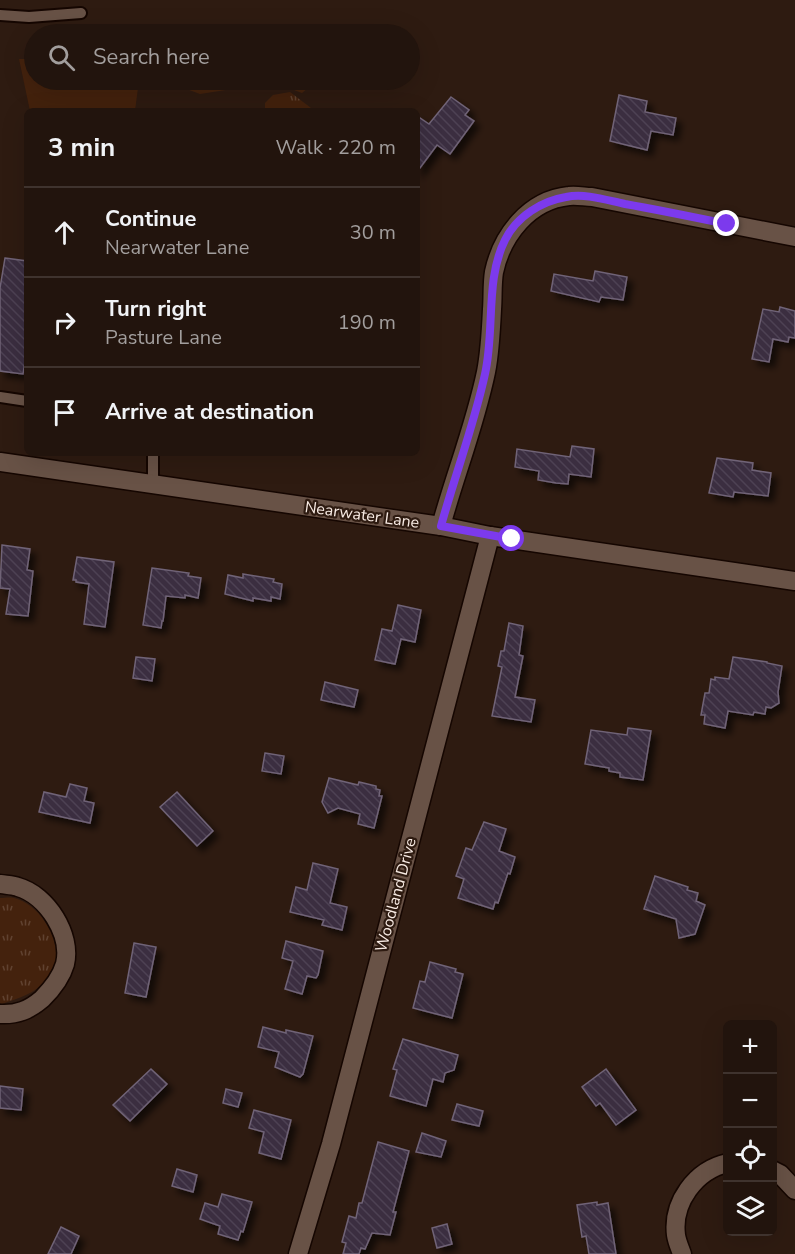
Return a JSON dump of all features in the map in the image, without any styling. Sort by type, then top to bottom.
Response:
[{"type":"street","points":[[441,526],[486,373],[494,274],[500,251],[518,222],[535,208],[569,196],[592,197],[795,237]]},
{"type":"street","name":"Nearwater Lane","points":[[0,462],[441,526],[490,536],[795,581]]},
{"type":"street","name":"Woodland Drive","points":[[298,1254],[331,1144],[490,536]]},
{"type":"street","points":[[0,884],[19,887],[35,895],[55,915],[64,937],[65,963],[54,988],[30,1010],[10,1015],[0,1014]]},
{"type":"street","points":[[682,1254],[676,1236],[677,1214],[685,1193],[699,1177],[723,1164]]},
{"type":"street","points":[[777,1172],[795,1190]]},
{"type":"lane","points":[[0,15],[29,17],[81,13]]},
{"type":"lane","points":[[0,397],[24,401]]},
{"type":"lane","points":[[153,456],[153,484]]},
{"type":"green space","points":[[19,59],[24,59],[24,83]]},
{"type":"green space","points":[[26,90],[138,90],[135,108],[29,108]]},
{"type":"green space","points":[[189,90],[226,90],[200,94]]},
{"type":"green space","points":[[290,92],[311,108],[265,108],[265,103],[273,95]]},
{"type":"green space","points":[[0,898],[23,901],[38,913],[50,930],[56,949],[53,967],[42,985],[26,995],[2,1004],[0,1003]]},
{"type":"building","points":[[619,95],[647,101],[645,112],[676,118],[673,135],[651,131],[647,150],[610,141]]},
{"type":"building","points":[[451,97],[469,110],[465,115],[474,121],[450,154],[437,145],[420,168],[420,118],[429,124]]},
{"type":"building","points":[[5,258],[24,261],[23,374],[0,371],[0,288]]},
{"type":"building","points":[[595,271],[627,277],[623,300],[601,297],[599,302],[551,291],[554,274],[593,281]]},
{"type":"building","points":[[780,307],[795,311],[795,338],[789,337],[788,342],[773,339],[769,362],[752,359],[763,309],[779,312]]},
{"type":"building","points":[[572,446],[594,449],[591,477],[569,474],[568,484],[556,483],[538,480],[539,471],[515,467],[517,449],[570,457]]},
{"type":"building","points":[[717,458],[753,463],[752,470],[771,473],[768,496],[734,492],[733,497],[709,493]]},
{"type":"building","points":[[2,545],[30,549],[27,570],[33,571],[28,616],[6,614],[10,589],[0,588]]},
{"type":"building","points":[[77,557],[114,562],[105,627],[84,624],[89,584],[73,580]]},
{"type":"building","points":[[152,568],[189,573],[188,576],[201,578],[198,598],[185,595],[185,598],[166,596],[161,628],[143,625]]},
{"type":"building","points":[[243,574],[274,579],[273,582],[282,584],[280,599],[271,597],[271,601],[253,598],[253,601],[225,594],[228,575],[243,578]]},
{"type":"building","points":[[398,605],[421,610],[415,642],[401,639],[395,664],[375,660],[382,629],[392,631]]},
{"type":"building","points":[[509,623],[523,626],[519,655],[523,656],[515,697],[535,700],[531,722],[492,716],[502,667],[498,666],[501,651],[504,651]]},
{"type":"building","points":[[136,657],[155,659],[152,681],[133,678]]},
{"type":"building","points":[[733,657],[782,666],[778,692],[779,703],[771,708],[766,707],[765,714],[754,712],[753,715],[728,711],[725,728],[704,724],[705,715],[701,715],[705,693],[709,693],[711,679],[715,680],[715,677],[729,679]]},
{"type":"building","points":[[325,682],[358,690],[354,707],[321,700]]},
{"type":"building","points":[[628,728],[651,731],[643,780],[620,777],[620,773],[609,771],[609,768],[585,764],[591,730],[627,735]]},
{"type":"building","points":[[265,753],[284,756],[281,774],[262,771]]},
{"type":"building","points":[[329,778],[358,785],[359,782],[376,786],[376,789],[380,790],[379,796],[382,796],[374,828],[358,824],[360,814],[338,808],[328,813],[322,802]]},
{"type":"building","points":[[70,784],[87,788],[84,801],[94,803],[90,823],[39,812],[44,792],[66,797]]},
{"type":"building","points":[[177,792],[213,831],[197,846],[160,807]]},
{"type":"building","points":[[484,822],[506,829],[499,851],[515,857],[498,903],[495,902],[493,909],[458,898],[464,879],[456,876],[466,848],[472,850]]},
{"type":"building","points":[[313,863],[338,869],[330,903],[347,907],[342,930],[322,925],[324,920],[290,912],[296,887],[307,890]]},
{"type":"building","points":[[655,876],[688,887],[687,890],[698,893],[696,901],[705,905],[695,934],[679,938],[676,919],[644,909]]},
{"type":"building","points":[[286,941],[323,951],[318,975],[316,978],[307,976],[302,994],[285,989],[293,961],[282,958]]},
{"type":"building","points":[[134,943],[156,947],[146,997],[125,993]]},
{"type":"building","points":[[430,962],[456,969],[455,972],[463,974],[452,1018],[413,1008],[420,981],[425,982]]},
{"type":"building","points":[[263,1027],[286,1033],[286,1030],[313,1036],[303,1074],[300,1077],[275,1067],[279,1052],[258,1047]]},
{"type":"building","points":[[403,1039],[458,1055],[454,1070],[445,1073],[443,1082],[433,1079],[426,1106],[390,1096],[397,1070],[393,1069]]},
{"type":"building","points":[[151,1069],[167,1084],[130,1121],[113,1105]]},
{"type":"building","points":[[606,1069],[636,1110],[616,1125],[600,1103],[596,1106],[582,1087]]},
{"type":"building","points":[[0,1086],[23,1089],[21,1110],[0,1108]]},
{"type":"building","points":[[226,1089],[242,1093],[238,1107],[223,1103]]},
{"type":"building","points":[[457,1104],[483,1111],[479,1126],[452,1120]]},
{"type":"building","points":[[254,1110],[291,1120],[281,1159],[259,1153],[264,1132],[249,1128]]},
{"type":"building","points":[[422,1133],[446,1141],[441,1157],[416,1152]]},
{"type":"building","points":[[378,1142],[409,1151],[393,1212],[396,1212],[390,1235],[372,1233],[365,1249],[361,1248],[359,1254],[343,1254],[346,1243],[342,1242],[349,1216],[356,1218],[359,1203],[362,1203]]},
{"type":"building","points":[[177,1169],[197,1175],[193,1192],[172,1186]]},
{"type":"building","points":[[222,1194],[252,1202],[243,1232],[241,1231],[238,1240],[218,1234],[220,1226],[200,1219],[205,1203],[218,1207]]},
{"type":"building","points":[[597,1202],[597,1205],[608,1203],[616,1254],[589,1254],[586,1236],[582,1237],[577,1205]]},
{"type":"building","points":[[447,1224],[452,1244],[437,1248],[432,1228]]},
{"type":"building","points":[[61,1227],[79,1236],[71,1254],[48,1254]]},
{"type":"route","points":[[512,539],[441,526],[486,373],[494,274],[500,251],[507,237],[518,222],[535,208],[569,196],[592,197],[727,224]]}]
